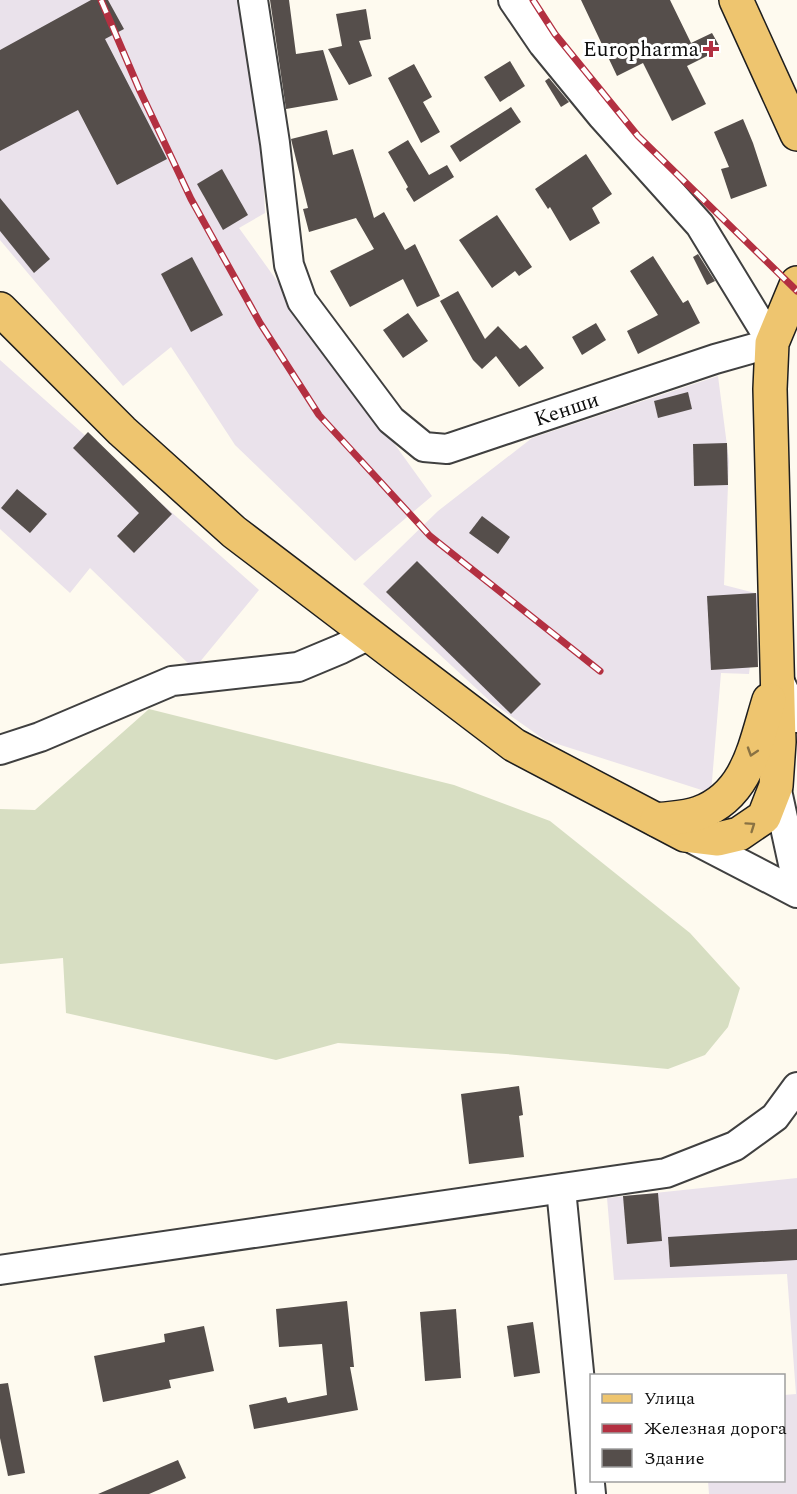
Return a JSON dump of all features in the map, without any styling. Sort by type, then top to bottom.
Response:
[{"type":"main road","points":[[736,0],[797,134]]},
{"type":"main road","points":[[0,309],[122,431],[234,532],[514,745],[671,827],[718,839],[739,834],[764,816],[776,786],[779,742],[770,389],[772,343],[797,284]]},
{"type":"main road","points":[[671,827],[726,798],[746,771],[777,676]]},
{"type":"street","name":"Кенши","points":[[253,0],[275,143],[289,265],[302,301],[391,420],[424,447],[447,449],[715,359],[772,343]]},
{"type":"street","points":[[513,0],[543,44],[602,116],[700,225],[772,343]]},
{"type":"street","points":[[0,750],[40,737],[172,681],[298,667],[341,650],[369,635]]},
{"type":"street","points":[[777,676],[797,718]]},
{"type":"street","points":[[776,786],[797,882]]},
{"type":"street","points":[[671,827],[797,893]]},
{"type":"street","points":[[0,1270],[666,1173],[735,1146],[775,1117],[795,1094]]},
{"type":"street","points":[[561,1189],[591,1494]]},
{"type":"shaded area","points":[[0,0],[238,0],[262,150],[265,213],[239,228],[432,496],[355,561],[235,445],[171,347],[123,386],[0,240]]},
{"type":"shaded area","points":[[0,360],[259,590],[194,669],[90,568],[70,593],[0,529]]},
{"type":"shaded area","points":[[718,376],[729,461],[724,585],[759,594],[749,674],[721,673],[711,793],[545,740],[491,702],[363,584],[438,511],[532,438]]},
{"type":"shaded area","points":[[797,1178],[797,1494],[709,1494],[708,1482],[785,1482],[785,1395],[796,1394],[787,1274],[614,1280],[607,1198]]},
{"type":"green space","points":[[149,709],[454,785],[550,821],[690,933],[740,988],[728,1027],[705,1055],[668,1069],[506,1054],[338,1043],[276,1060],[66,1013],[63,958],[0,964],[0,809],[35,810]]},
{"type":"building","points":[[91,0],[108,0],[124,29],[105,39],[167,159],[117,185],[78,110],[0,151],[0,50]]},
{"type":"building","points":[[270,0],[289,0],[296,54],[323,50],[338,100],[286,109]]},
{"type":"building","points":[[581,0],[670,0],[691,43],[712,33],[721,49],[687,66],[706,104],[672,121],[643,63],[617,76]]},
{"type":"building","points":[[366,9],[371,39],[359,41],[372,76],[349,85],[328,49],[342,46],[336,14]]},
{"type":"building","points":[[510,61],[525,86],[500,102],[484,77]]},
{"type":"building","points":[[414,64],[432,97],[423,102],[440,132],[421,143],[388,78]]},
{"type":"building","points":[[549,78],[569,102],[561,107],[545,81]]},
{"type":"building","points":[[511,107],[521,122],[460,162],[450,146]]},
{"type":"building","points":[[743,119],[767,186],[731,199],[721,169],[729,167],[714,132]]},
{"type":"building","points":[[327,130],[333,155],[353,149],[374,218],[384,212],[405,250],[415,244],[440,296],[417,307],[403,279],[350,307],[330,271],[374,249],[356,218],[309,232],[303,209],[308,208],[291,139]]},
{"type":"building","points":[[408,140],[429,175],[447,165],[454,177],[414,202],[388,152]]},
{"type":"building","points":[[586,154],[612,194],[592,208],[600,223],[570,241],[550,207],[548,209],[535,189]]},
{"type":"building","points":[[222,169],[248,215],[223,230],[197,184]]},
{"type":"building","points":[[0,198],[50,259],[34,273],[0,231]]},
{"type":"building","points":[[497,215],[532,267],[519,276],[515,271],[492,288],[459,240]]},
{"type":"building","points":[[698,254],[715,281],[707,285],[693,257]]},
{"type":"building","points":[[653,256],[683,303],[688,300],[700,323],[638,354],[627,331],[658,315],[630,271]]},
{"type":"building","points":[[192,257],[223,315],[191,332],[161,274]]},
{"type":"building","points":[[458,291],[485,339],[498,326],[520,349],[526,345],[544,368],[519,387],[496,356],[482,369],[473,360],[440,301]]},
{"type":"building","points":[[408,313],[428,341],[403,358],[383,330]]},
{"type":"building","points":[[596,323],[606,340],[582,355],[572,337]]},
{"type":"building","points":[[688,392],[692,409],[658,418],[654,401]]},
{"type":"building","points":[[88,432],[172,514],[134,553],[117,536],[139,513],[73,448]]},
{"type":"building","points":[[727,443],[728,485],[694,486],[693,444]]},
{"type":"building","points":[[17,489],[47,514],[30,533],[1,508]]},
{"type":"building","points":[[482,516],[510,537],[498,554],[469,533]]},
{"type":"building","points":[[417,561],[541,684],[511,714],[386,592]]},
{"type":"building","points":[[756,593],[758,667],[711,670],[707,596]]},
{"type":"building","points":[[519,1086],[523,1115],[519,1116],[524,1157],[469,1164],[461,1094]]},
{"type":"building","points":[[658,1193],[662,1241],[627,1244],[623,1196]]},
{"type":"building","points":[[797,1229],[797,1260],[670,1267],[668,1237]]},
{"type":"building","points":[[347,1301],[354,1367],[350,1367],[358,1410],[254,1429],[249,1405],[286,1397],[288,1403],[327,1395],[322,1344],[279,1347],[276,1309]]},
{"type":"building","points":[[456,1309],[461,1378],[425,1381],[420,1312]]},
{"type":"building","points":[[533,1322],[540,1373],[514,1377],[507,1326]]},
{"type":"building","points":[[204,1326],[214,1371],[169,1380],[171,1388],[103,1402],[94,1356],[165,1342],[164,1334]]},
{"type":"building","points":[[8,1383],[25,1473],[8,1476],[0,1438],[0,1384]]},
{"type":"building","points":[[178,1460],[186,1478],[149,1494],[98,1494]]},
{"type":"railway","points":[[101,0],[140,91],[191,199],[260,323],[319,415],[430,536],[600,671]]},
{"type":"railway","points":[[533,0],[555,34],[638,136],[797,291]]},
{"type":"place","name":"Europharma","points":[[711,49]]}]
